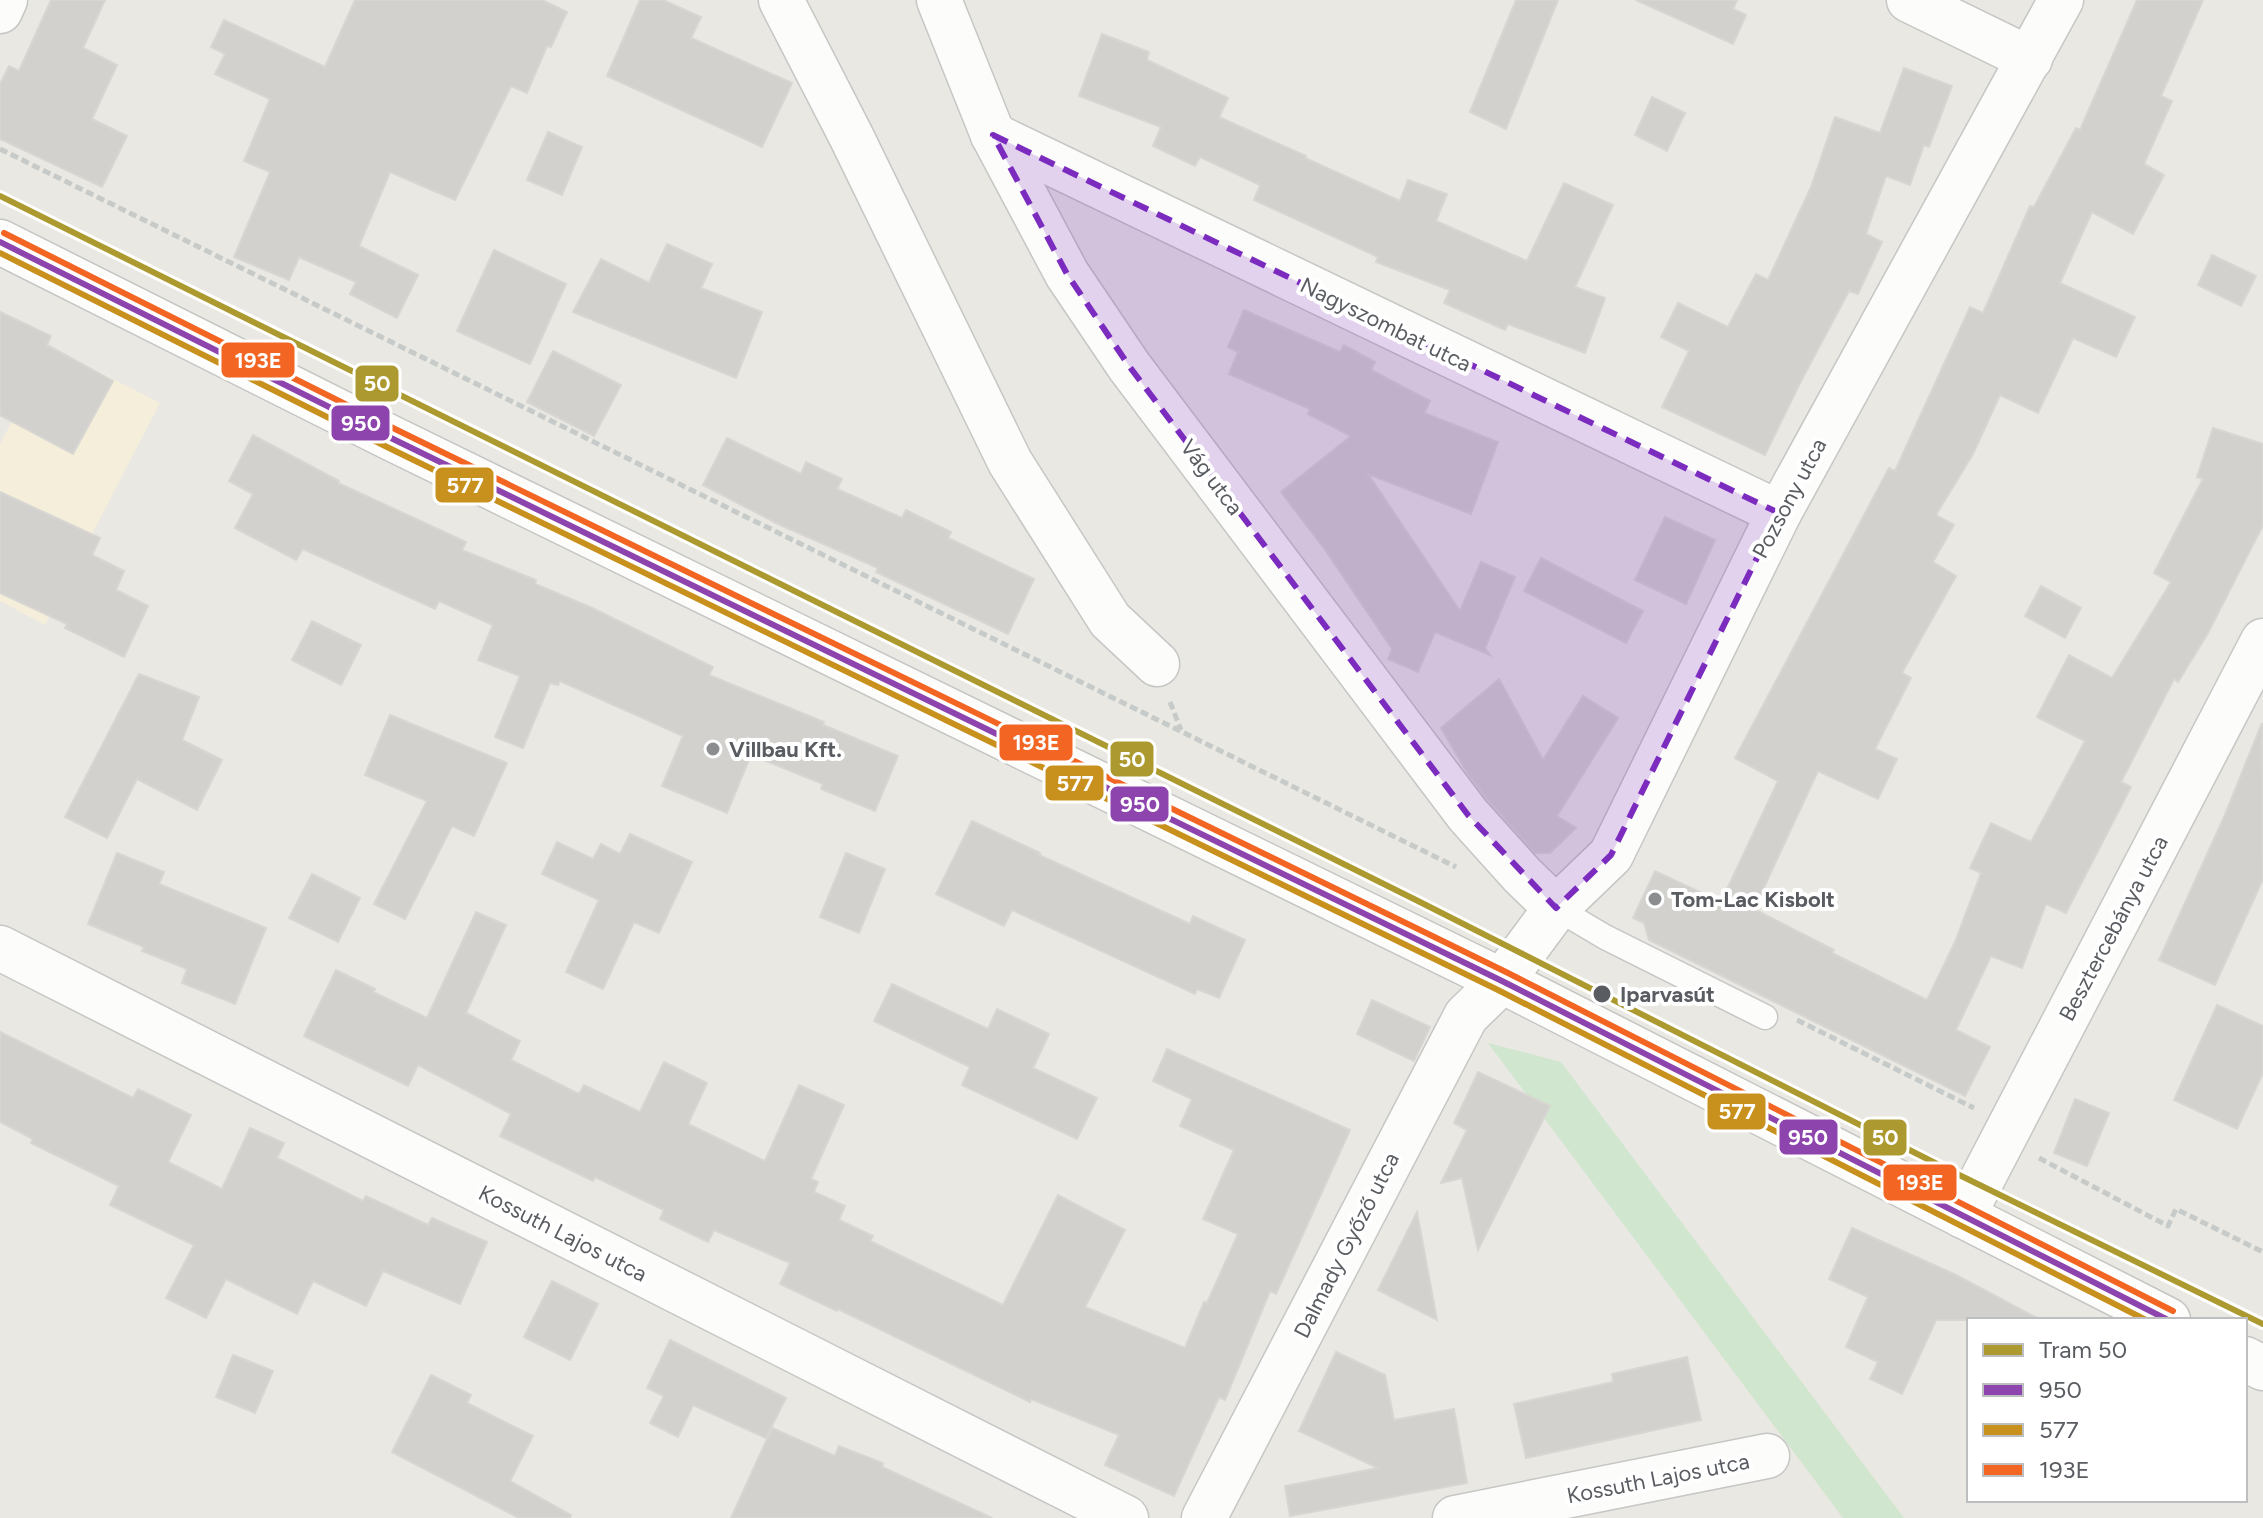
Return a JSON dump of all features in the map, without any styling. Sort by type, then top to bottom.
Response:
[{"type":"street","points":[[0,11],[5,0]]},
{"type":"street","name":"Vág utca","points":[[939,0],[993,135],[1067,274],[1129,366],[1468,815],[1556,908]]},
{"type":"street","points":[[1909,0],[2030,59]]},
{"type":"street","name":"Pozsony utca","points":[[1502,981],[1556,908],[1611,855],[1779,513],[2061,0]]},
{"type":"street","points":[[774,5],[851,136],[1010,462],[1110,620],[1157,664]]},
{"type":"street","name":"Nagyszombat utca","points":[[993,135],[1779,513]]},
{"type":"street","points":[[0,242],[434,459],[1502,981],[2164,1318]]},
{"type":"street","name":"Besztercebánya utca","points":[[1963,1216],[2263,641]]},
{"type":"street","name":"Kossuth Lajos utca","points":[[0,948],[1126,1518]]},
{"type":"street","name":"Dalmady Győző utca","points":[[1204,1518],[1466,1016],[1502,981]]},
{"type":"street","name":"Kossuth Lajos utca","points":[[1455,1518],[1767,1456]]},
{"type":"lane","points":[[1556,908],[1605,937],[1765,1017]]},
{"type":"path","points":[[0,149],[1467,872]]},
{"type":"path","points":[[1765,1017],[1770,1007],[1975,1109],[2004,1136],[2038,1158],[2168,1226],[2176,1209],[2263,1252]]},
{"type":"highlighted area","points":[[993,135],[1779,513],[1611,855],[1556,908],[1468,815],[1129,366],[1067,274]]},
{"type":"shaded area","points":[[51,347],[160,403],[45,625],[0,601],[0,444]]},
{"type":"green space","points":[[1488,1043],[1561,1062],[1904,1518],[1843,1518]]},
{"type":"building","points":[[51,0],[105,0],[83,48],[117,65],[92,119],[127,136],[102,187],[0,139],[0,84],[9,66],[19,71]]},
{"type":"building","points":[[355,0],[542,0],[567,12],[551,47],[547,46],[527,93],[511,86],[455,200],[390,172],[359,246],[418,275],[397,318],[350,294],[356,282],[299,257],[289,280],[234,257],[270,172],[244,161],[270,99],[215,74],[225,54],[211,47],[224,20],[325,67]]},
{"type":"building","points":[[640,0],[663,0],[701,17],[691,38],[792,83],[762,147],[607,76]]},
{"type":"building","points":[[1516,0],[1558,0],[1506,129],[1470,112]]},
{"type":"building","points":[[1636,0],[1737,0],[1733,9],[1746,15],[1733,44]]},
{"type":"building","points":[[2137,0],[2203,0],[2161,96],[2172,101],[2144,164],[2164,175],[2133,234],[2092,212],[2060,283],[2135,317],[2116,357],[2073,338],[2038,413],[2000,395],[1973,454],[1936,515],[1954,525],[1933,562],[1956,576],[1902,673],[1911,678],[1875,749],[1897,759],[1878,799],[1818,771],[1754,909],[1834,950],[1832,953],[1927,1000],[1955,942],[1981,873],[1970,868],[1991,823],[2031,842],[2085,741],[2037,717],[2069,655],[2112,678],[2171,582],[2154,573],[2203,479],[2197,477],[2213,428],[2263,444],[2263,525],[2208,633],[2178,682],[2174,679],[2121,782],[2131,787],[2066,913],[2046,904],[2022,968],[1991,956],[1956,1030],[1990,1047],[1965,1096],[1649,940],[1644,923],[1633,918],[1655,871],[1721,902],[1778,781],[1735,758],[1889,468],[1895,471],[1970,307],[1983,313],[2030,206],[2034,207],[2076,128],[2080,130]]},
{"type":"building","points":[[1102,34],[1149,52],[1147,60],[1228,98],[1219,117],[1305,158],[1400,201],[1408,180],[1447,194],[1436,221],[1527,261],[1564,183],[1613,205],[1575,287],[1605,298],[1585,353],[1508,324],[1505,330],[1444,303],[1450,290],[1376,262],[1378,257],[1254,200],[1260,185],[1200,157],[1195,166],[1153,146],[1161,127],[1079,96]]},
{"type":"building","points":[[1904,68],[1952,86],[1929,147],[1924,145],[1910,185],[1886,176],[1866,234],[1882,242],[1858,294],[1849,291],[1765,455],[1662,407],[1689,351],[1661,337],[1678,303],[1728,327],[1756,274],[1768,280],[1811,187],[1835,117],[1880,133]]},
{"type":"building","points":[[1652,97],[1685,113],[1667,151],[1635,135]]},
{"type":"building","points":[[548,132],[582,147],[562,195],[527,180]]},
{"type":"building","points":[[667,244],[712,264],[701,288],[762,312],[736,378],[573,312],[601,259],[649,283]]},
{"type":"building","points":[[494,250],[566,284],[530,364],[457,331]]},
{"type":"building","points":[[2212,255],[2256,276],[2241,306],[2198,285]]},
{"type":"building","points":[[1244,310],[1340,352],[1344,345],[1375,362],[1371,370],[1430,401],[1424,413],[1498,442],[1471,514],[1368,474],[1460,611],[1481,562],[1515,577],[1485,648],[1490,655],[1435,632],[1418,672],[1388,659],[1392,649],[1326,551],[1281,492],[1351,436],[1308,414],[1310,409],[1229,374],[1238,352],[1228,347]]},
{"type":"building","points":[[0,312],[51,336],[47,345],[113,381],[73,454],[0,415]]},
{"type":"building","points":[[553,351],[621,385],[594,436],[527,402]]},
{"type":"building","points":[[253,435],[338,483],[466,542],[462,550],[536,580],[535,584],[713,667],[709,675],[898,756],[875,811],[821,789],[823,784],[751,755],[727,813],[662,786],[683,736],[560,681],[558,685],[550,683],[523,748],[495,737],[520,676],[478,660],[493,625],[439,601],[435,609],[303,549],[296,560],[235,528],[253,494],[229,481]]},
{"type":"building","points":[[727,438],[801,474],[806,462],[842,479],[837,489],[902,518],[906,510],[951,532],[948,538],[1034,579],[1008,634],[703,485]]},
{"type":"building","points":[[0,492],[100,538],[92,555],[124,571],[116,590],[148,606],[124,657],[65,628],[67,624],[0,593]]},
{"type":"building","points":[[1665,517],[1715,540],[1686,604],[1635,580]]},
{"type":"building","points":[[1541,558],[1643,611],[1626,643],[1524,591]]},
{"type":"building","points":[[2041,586],[2081,608],[2065,638],[2025,616]]},
{"type":"building","points":[[312,621],[361,645],[341,685],[292,660]]},
{"type":"building","points":[[139,674],[199,697],[182,740],[222,760],[197,810],[137,779],[107,838],[65,817]]},
{"type":"building","points":[[1499,679],[1543,760],[1583,696],[1618,718],[1557,816],[1576,828],[1550,853],[1535,853],[1487,799],[1441,728]]},
{"type":"building","points":[[390,715],[507,763],[474,836],[452,826],[405,919],[374,904],[427,801],[365,775]]},
{"type":"building","points":[[2262,723],[2263,879],[2215,985],[2159,960],[2224,817]]},
{"type":"building","points":[[972,821],[1190,924],[1193,916],[1245,940],[1219,998],[1197,989],[1195,994],[1012,910],[1004,926],[936,894]]},
{"type":"building","points":[[630,834],[692,862],[659,933],[634,922],[603,989],[566,972],[599,900],[542,874],[557,842],[593,859],[601,844],[620,854]]},
{"type":"building","points":[[117,853],[164,872],[159,884],[266,928],[235,1004],[182,983],[187,969],[88,924]]},
{"type":"building","points":[[846,853],[885,869],[859,933],[820,917]]},
{"type":"building","points":[[312,874],[360,898],[338,942],[289,918]]},
{"type":"building","points":[[476,912],[506,925],[466,1013],[520,1041],[511,1060],[579,1094],[584,1085],[640,1112],[664,1062],[707,1083],[688,1124],[765,1161],[799,1085],[844,1105],[811,1179],[818,1182],[814,1192],[845,1206],[839,1220],[873,1236],[870,1241],[1003,1305],[1058,1195],[1125,1230],[1085,1307],[1185,1348],[1238,1234],[1203,1219],[1234,1150],[1180,1126],[1192,1099],[1153,1081],[1167,1049],[1350,1130],[1276,1294],[1270,1291],[1225,1400],[1219,1397],[1174,1496],[1105,1465],[1119,1435],[1031,1399],[1030,1402],[780,1284],[790,1263],[714,1230],[708,1242],[660,1219],[664,1210],[595,1177],[593,1181],[500,1136],[511,1114],[418,1065],[408,1086],[304,1036],[336,970],[427,1018]]},
{"type":"building","points":[[892,984],[988,1029],[997,1009],[1049,1034],[1033,1068],[1097,1098],[1077,1139],[962,1085],[970,1067],[874,1021]]},
{"type":"building","points":[[1372,1000],[1430,1027],[1414,1061],[1357,1034]]},
{"type":"building","points":[[2217,1005],[2263,1026],[2263,1073],[2237,1129],[2174,1100]]},
{"type":"building","points":[[0,1032],[133,1098],[138,1089],[191,1115],[168,1162],[222,1189],[250,1128],[284,1143],[277,1158],[363,1201],[366,1196],[428,1225],[432,1218],[487,1242],[460,1304],[383,1271],[366,1306],[313,1281],[297,1314],[226,1279],[206,1318],[166,1298],[194,1245],[110,1205],[119,1186],[31,1143],[33,1139],[0,1122]]},
{"type":"building","points":[[1478,1072],[1550,1106],[1478,1250],[1462,1178],[1441,1183],[1467,1130],[1454,1123]]},
{"type":"building","points":[[2075,1099],[2109,1113],[2087,1166],[2054,1153]]},
{"type":"building","points":[[1417,1212],[1437,1320],[1378,1290]]},
{"type":"building","points":[[1852,1228],[1956,1275],[2037,1318],[1936,1320],[1902,1394],[1870,1379],[1878,1362],[1846,1347],[1868,1297],[1829,1279]]},
{"type":"building","points":[[552,1281],[598,1304],[570,1360],[524,1337]]},
{"type":"building","points":[[670,1340],[786,1398],[766,1438],[693,1405],[678,1437],[650,1423],[664,1396],[647,1388]]},
{"type":"building","points":[[1336,1352],[1385,1375],[1394,1420],[1454,1409],[1467,1483],[1290,1516],[1285,1486],[1378,1468],[1299,1431]]},
{"type":"building","points":[[233,1355],[273,1371],[255,1413],[216,1397]]},
{"type":"building","points":[[1687,1357],[1701,1420],[1526,1458],[1514,1404],[1613,1382],[1612,1374]]},
{"type":"building","points":[[431,1375],[471,1395],[467,1403],[533,1436],[510,1481],[571,1515],[570,1518],[519,1518],[392,1452]]},
{"type":"building","points":[[772,1428],[835,1456],[839,1446],[883,1463],[882,1467],[992,1518],[731,1518]]},
{"type":"tram line","name":"50","points":[[0,196],[2263,1324]]},
{"type":"transit line","name":"193E","points":[[4,233],[395,429],[1506,972],[2173,1311]]},
{"type":"transit line","name":"950","points":[[0,242],[391,438],[1502,981],[2164,1318]]},
{"type":"transit line","name":"577","points":[[0,253],[387,447],[1498,990],[2142,1318]]},
{"type":"place","name":"Villbau Kft.","points":[[713,749]]},
{"type":"place","name":"Tom-Lac Kisbolt","points":[[1655,899]]},
{"type":"place","name":"Iparvasút","points":[[1602,994]]}]
